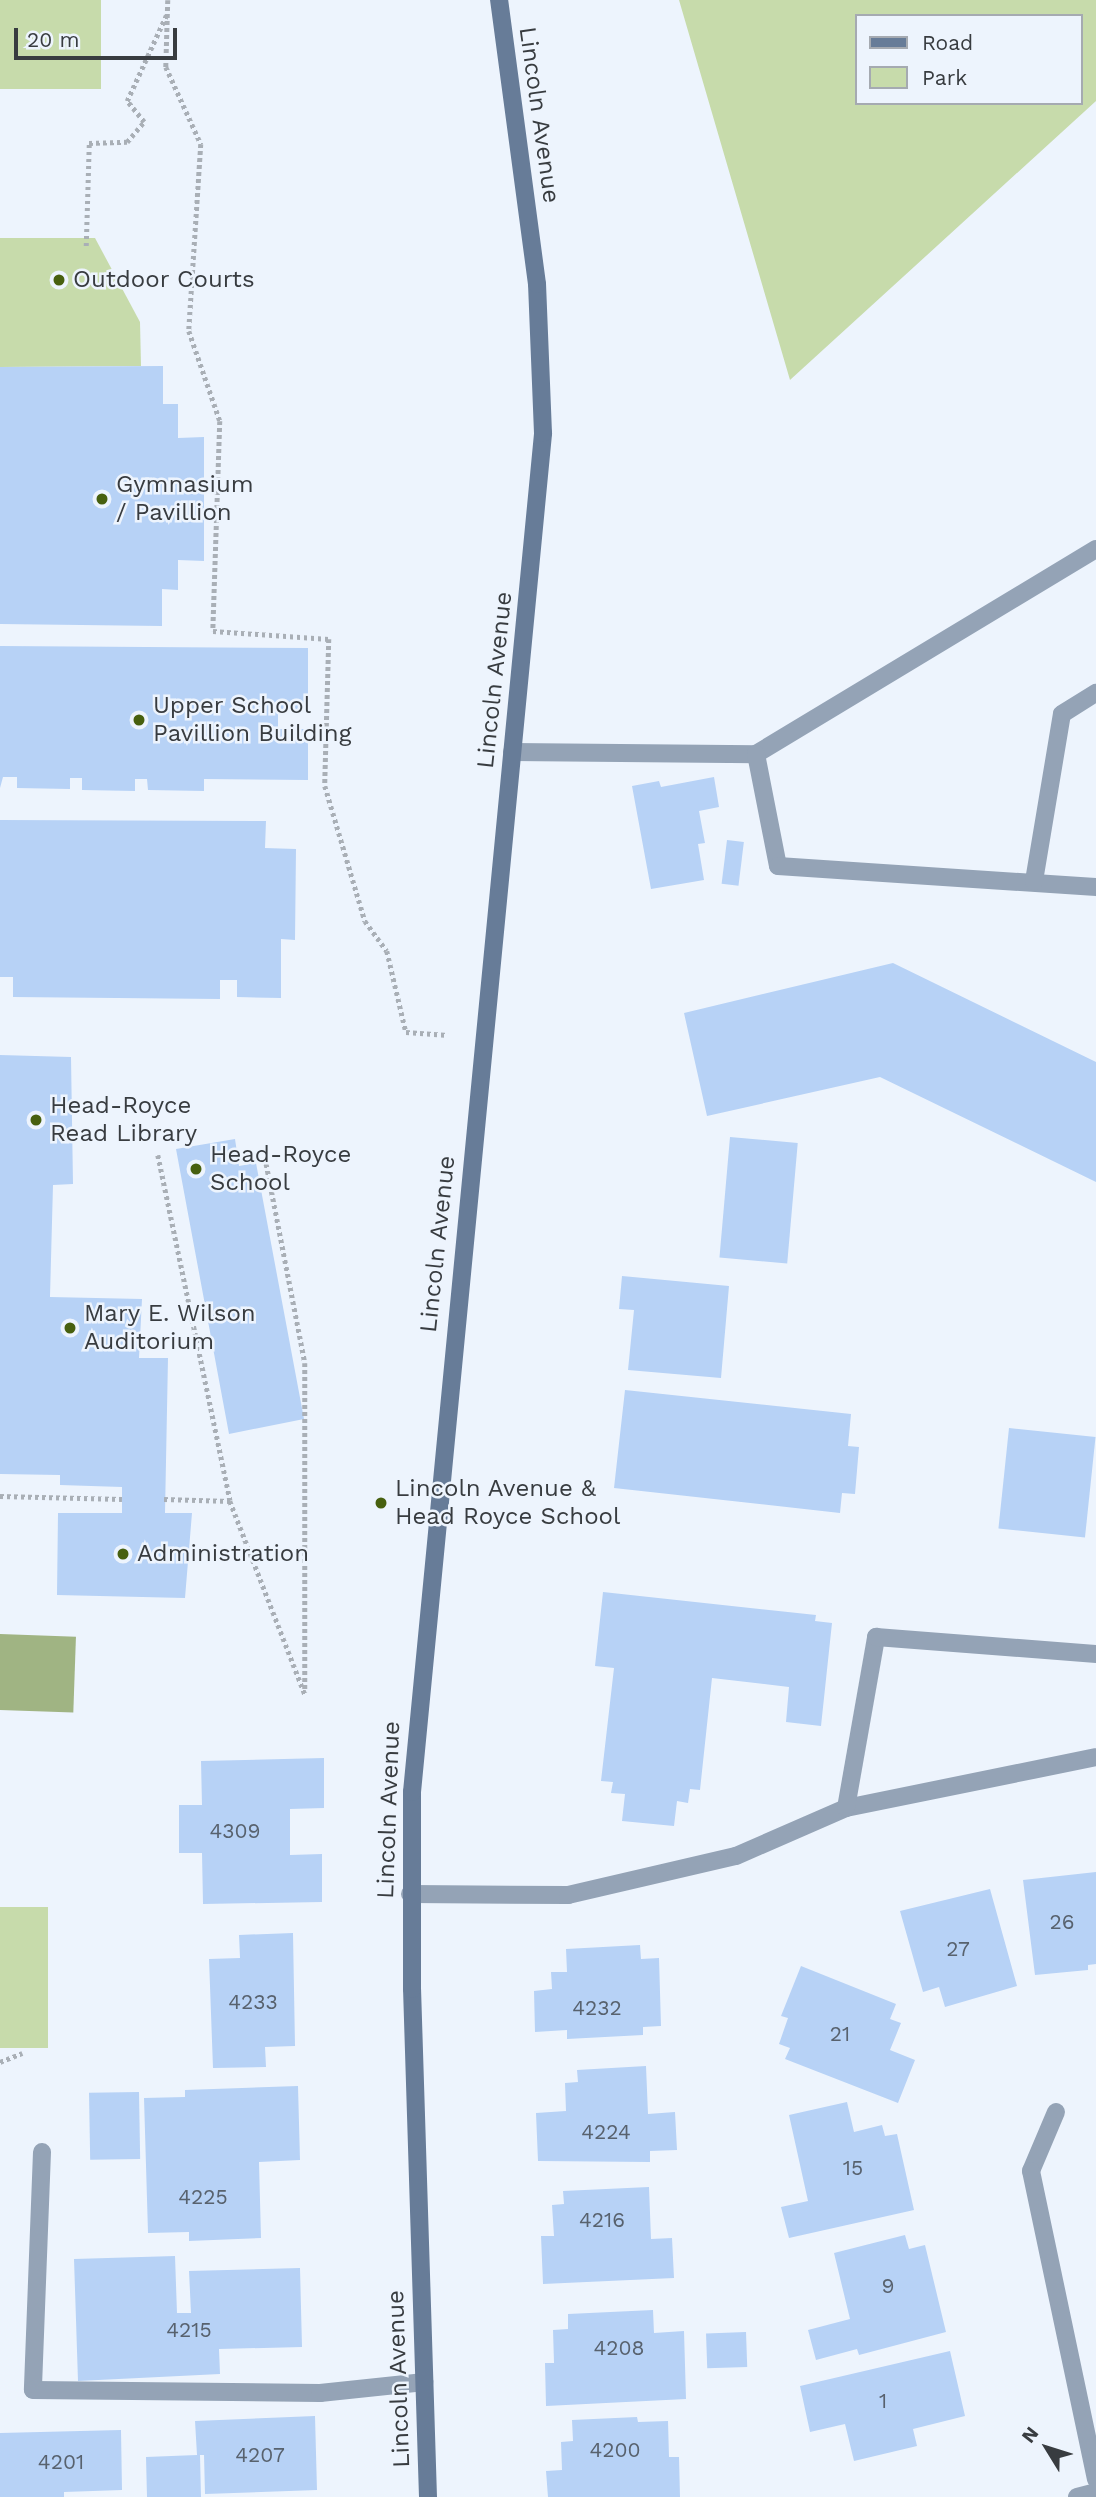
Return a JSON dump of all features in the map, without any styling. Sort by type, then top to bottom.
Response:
[{"type":"main road","name":"Lincoln Avenue","points":[[428,2497],[410,1894],[418,1699],[543,433],[543,357],[499,0]]},
{"type":"street","points":[[512,752],[756,754],[1096,549]]},
{"type":"street","points":[[1034,881],[1062,714],[1096,693]]},
{"type":"street","points":[[756,754],[778,866],[1096,887]]},
{"type":"street","points":[[846,1808],[876,1637],[1096,1654]]},
{"type":"street","points":[[410,1894],[568,1895],[736,1856],[846,1808],[1096,1756]]},
{"type":"street","points":[[1056,2112],[1031,2171],[1096,2479]]},
{"type":"street","points":[[42,2152],[33,2390],[320,2393],[424,2382]]},
{"type":"street","points":[[1077,2497],[1096,2492]]},
{"type":"path","points":[[168,0],[166,67],[201,144],[189,331],[220,421],[213,631],[329,639],[325,786],[365,920],[387,951],[406,1032],[483,1038]]},
{"type":"path","points":[[86,246],[89,143],[127,142],[144,122],[127,101],[168,12]]},
{"type":"path","points":[[158,1155],[230,1501],[305,1694],[305,1363],[265,1157]]},
{"type":"path","points":[[0,1496],[122,1499]]},
{"type":"path","points":[[164,1499],[230,1501]]},
{"type":"path","points":[[0,2062],[22,2053]]},
{"type":"green space","points":[[0,0],[101,0],[101,89],[0,89]]},
{"type":"green space","points":[[679,0],[1096,0],[1096,101],[790,380]]},
{"type":"green space","name":"Outdoor Courts","points":[[0,238],[95,238],[140,322],[141,366],[0,367]]},
{"type":"green space","points":[[0,1907],[48,1907],[48,2048],[0,2048]]},
{"type":"shaded area","points":[[0,1634],[76,1637],[73,1713],[0,1710]]},
{"type":"building","name":"Gymnasium / Pavillion","points":[[163,366],[163,404],[178,404],[178,438],[204,437],[204,561],[178,560],[178,590],[162,589],[162,626],[0,624],[0,367]]},
{"type":"building","name":"Upper School Pavillion Building","points":[[0,646],[308,648],[308,710],[278,710],[278,729],[308,729],[308,780],[204,779],[204,791],[148,790],[147,779],[135,779],[135,791],[82,790],[82,778],[70,778],[70,789],[17,788],[17,777],[3,777],[0,788]]},
{"type":"building","points":[[714,777],[719,807],[699,811],[705,843],[698,844],[704,880],[651,889],[632,786],[659,781],[661,787]]},
{"type":"building","points":[[0,820],[266,821],[265,848],[296,849],[295,940],[281,939],[281,998],[237,997],[237,980],[220,980],[220,999],[13,997],[13,977],[0,977]]},
{"type":"building","points":[[727,840],[744,842],[739,886],[722,884]]},
{"type":"building","points":[[893,963],[1096,1062],[1096,1182],[880,1077],[707,1116],[684,1013]]},
{"type":"building","name":"Mary E. Wilson Auditorium","points":[[0,1055],[71,1057],[73,1184],[53,1185],[50,1297],[142,1299],[139,1358],[168,1358],[165,1513],[192,1513],[185,1598],[57,1595],[58,1513],[122,1513],[122,1487],[60,1485],[60,1475],[0,1474]]},
{"type":"building","points":[[730,1137],[798,1143],[787,1263],[719,1258]]},
{"type":"building","points":[[235,1139],[239,1166],[256,1163],[304,1419],[229,1434],[176,1149]]},
{"type":"building","points":[[622,1276],[729,1286],[721,1378],[628,1370],[634,1310],[619,1309]]},
{"type":"building","points":[[625,1390],[851,1414],[848,1446],[859,1447],[855,1494],[842,1493],[840,1513],[614,1488]]},
{"type":"building","points":[[1009,1428],[1096,1437],[1085,1538],[998,1528]]},
{"type":"building","points":[[603,1592],[816,1615],[815,1621],[832,1623],[821,1726],[786,1722],[789,1687],[712,1678],[700,1790],[690,1789],[688,1803],[677,1801],[674,1826],[622,1821],[625,1794],[611,1793],[613,1782],[601,1781],[614,1668],[595,1666]]},
{"type":"building","points":[[324,1758],[324,1808],[290,1809],[290,1855],[322,1854],[322,1902],[203,1904],[202,1853],[179,1853],[179,1805],[202,1805],[201,1761]]},
{"type":"building","points":[[1096,1872],[1096,1964],[1088,1965],[1088,1970],[1035,1975],[1023,1880]]},
{"type":"building","points":[[990,1889],[1017,1986],[945,2007],[939,1987],[923,1992],[900,1911]]},
{"type":"building","points":[[293,1933],[295,2046],[265,2047],[266,2067],[213,2068],[209,1959],[240,1958],[239,1935]]},
{"type":"building","points":[[640,1945],[641,1959],[659,1958],[661,2026],[643,2027],[643,2035],[567,2039],[567,2030],[535,2032],[534,1991],[552,1989],[551,1972],[567,1972],[566,1949]]},
{"type":"building","points":[[801,1966],[896,2004],[890,2019],[901,2023],[890,2050],[915,2060],[898,2103],[785,2059],[790,2048],[779,2044],[788,2018],[781,2016]]},
{"type":"building","points":[[646,2066],[648,2114],[675,2112],[677,2150],[650,2151],[650,2162],[538,2161],[536,2113],[566,2111],[565,2083],[578,2082],[577,2070]]},
{"type":"building","points":[[298,2086],[300,2160],[259,2162],[261,2238],[189,2241],[189,2232],[148,2233],[144,2098],[185,2097],[185,2090]]},
{"type":"building","points":[[139,2092],[140,2159],[90,2160],[89,2093]]},
{"type":"building","points":[[847,2102],[854,2132],[882,2125],[885,2136],[897,2134],[914,2210],[789,2238],[781,2207],[808,2201],[789,2115]]},
{"type":"building","points":[[649,2187],[651,2239],[672,2238],[674,2278],[543,2284],[541,2236],[554,2236],[552,2205],[564,2204],[563,2191]]},
{"type":"building","points":[[905,2235],[909,2249],[925,2245],[946,2332],[859,2355],[857,2349],[816,2360],[808,2330],[850,2319],[834,2253]]},
{"type":"building","points":[[175,2256],[177,2313],[191,2313],[189,2271],[300,2268],[302,2347],[219,2349],[220,2374],[78,2381],[74,2259]]},
{"type":"building","points":[[653,2310],[654,2333],[684,2331],[686,2399],[546,2406],[545,2363],[554,2363],[553,2330],[568,2329],[568,2314]]},
{"type":"building","points":[[746,2332],[747,2367],[707,2368],[706,2333]]},
{"type":"building","points":[[950,2351],[965,2416],[913,2429],[917,2446],[854,2461],[845,2424],[810,2432],[800,2386]]},
{"type":"building","points":[[315,2416],[317,2490],[205,2494],[204,2455],[200,2455],[201,2497],[147,2497],[146,2457],[197,2455],[195,2421]]},
{"type":"building","points":[[637,2417],[638,2422],[668,2421],[669,2457],[679,2457],[680,2497],[548,2497],[546,2471],[562,2470],[561,2442],[573,2441],[572,2420]]},
{"type":"building","points":[[121,2430],[122,2490],[64,2492],[64,2497],[0,2497],[0,2433]]},
{"type":"place","name":"Outdoor Courts","points":[[59,280]]},
{"type":"place","name":"Gymnasium / Pavillion","points":[[102,499]]},
{"type":"place","name":"Upper School Pavillion Building","points":[[139,720]]},
{"type":"place","name":"Head-Royce Read Library","points":[[36,1120]]},
{"type":"place","name":"Head-Royce School","points":[[196,1169]]},
{"type":"place","name":"Mary E. Wilson Auditorium","points":[[70,1328]]},
{"type":"place","name":"Lincoln Avenue & Head Royce School","points":[[381,1503]]},
{"type":"place","name":"Administration","points":[[123,1554]]}]
